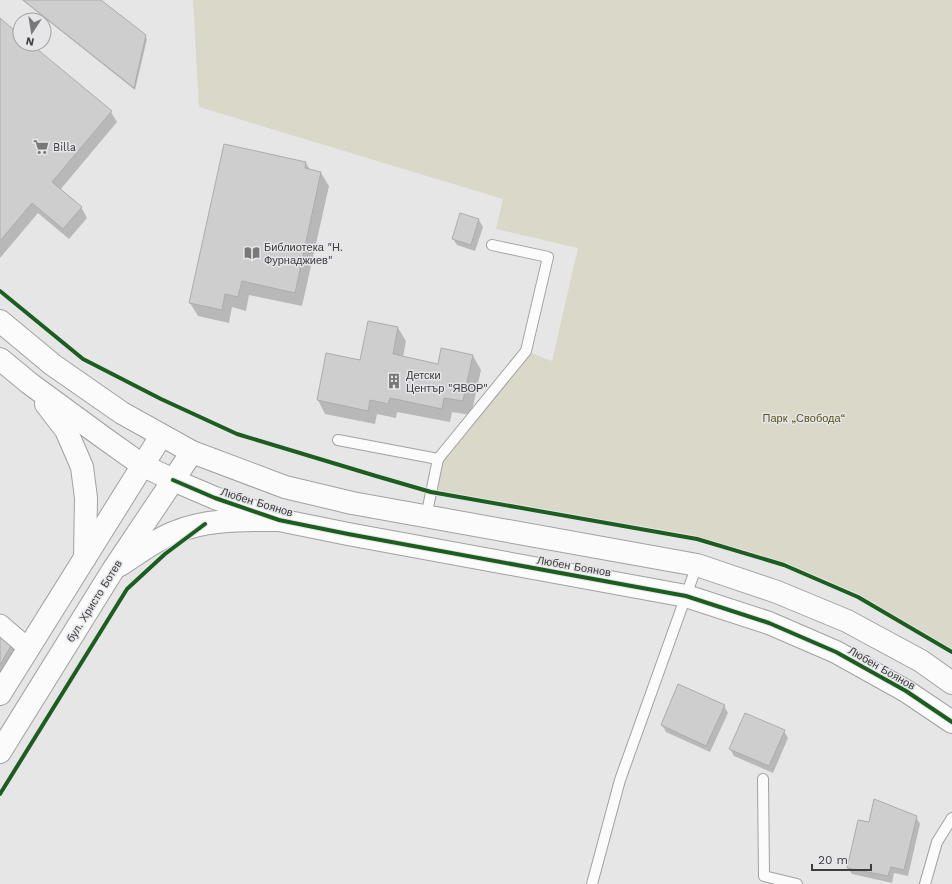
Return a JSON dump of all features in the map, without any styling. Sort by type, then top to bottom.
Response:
[{"type":"street","name":"Любен Боянов","points":[[0,321],[53,365],[122,413],[192,452],[286,487],[352,503],[697,565],[777,592],[847,621],[921,661],[952,683]]},
{"type":"street","name":"Любен Боянов","points":[[0,359],[29,383],[142,465],[172,480],[215,498],[279,520],[686,596],[769,622],[836,652],[906,691],[952,722]]},
{"type":"street","points":[[29,383],[66,430],[82,467],[86,498],[85,558]]},
{"type":"street","points":[[0,694],[161,436]]},
{"type":"street","name":"бул. Христо Ботев","points":[[0,752],[113,570],[192,452]]},
{"type":"street","points":[[113,570],[172,533],[199,525],[233,520],[279,520]]},
{"type":"street","points":[[0,624],[28,648]]},
{"type":"lane","points":[[426,517],[438,459],[526,351],[548,257],[492,245]]},
{"type":"lane","points":[[338,440],[438,459]]},
{"type":"lane","points":[[592,884],[620,780],[697,565]]},
{"type":"lane","points":[[763,779],[764,876],[797,884]]},
{"type":"lane","points":[[925,884],[937,842],[952,818]]},
{"type":"green space","name":"Парк „Свобода“","points":[[193,0],[952,0],[952,652],[858,597],[784,565],[697,539],[431,492],[438,459],[526,351],[552,361],[578,248],[496,229],[503,199],[199,107]]},
{"type":"building","points":[[23,0],[101,0],[146,35],[134,88],[52,23],[52,12],[38,12]]},
{"type":"building","name":"Billa","points":[[0,18],[12,28],[12,52],[41,52],[112,111],[52,182],[82,207],[63,229],[32,203],[0,241]]},
{"type":"building","name":"Библиотека \"Н. Фурнаджиев\"","points":[[224,144],[306,162],[305,168],[321,172],[295,293],[242,281],[238,297],[225,294],[222,310],[189,303]]},
{"type":"building","points":[[460,213],[479,219],[471,245],[452,239]]},
{"type":"building","name":"Детски Център \"ЯВОР\"","points":[[368,321],[398,327],[393,354],[438,364],[441,348],[473,355],[463,401],[444,398],[442,409],[390,398],[388,404],[370,400],[368,411],[317,400],[326,353],[360,360]]},
{"type":"building","points":[[0,635],[12,644],[0,665]]},
{"type":"building","points":[[678,684],[725,705],[706,746],[661,725]]},
{"type":"building","points":[[745,713],[785,730],[769,766],[729,749]]},
{"type":"building","points":[[874,799],[917,816],[904,870],[891,867],[888,876],[847,868],[858,820],[869,822]]},
{"type":"cycle path","points":[[0,291],[83,359],[161,399],[237,434],[431,492],[697,539],[784,565],[858,597],[952,652]]},
{"type":"cycle path","points":[[173,480],[215,498],[279,520],[686,596],[769,623],[836,652],[906,691],[952,722]]},
{"type":"cycle path","points":[[0,794],[127,589],[165,554],[205,524]]},
{"type":"place","name":"Billa","points":[[41,147]]},
{"type":"place","name":"Библиотека \"Н. Фурнаджиев\"","points":[[252,253]]},
{"type":"place","name":"Детски Център \"ЯВОР\"","points":[[394,381]]}]
